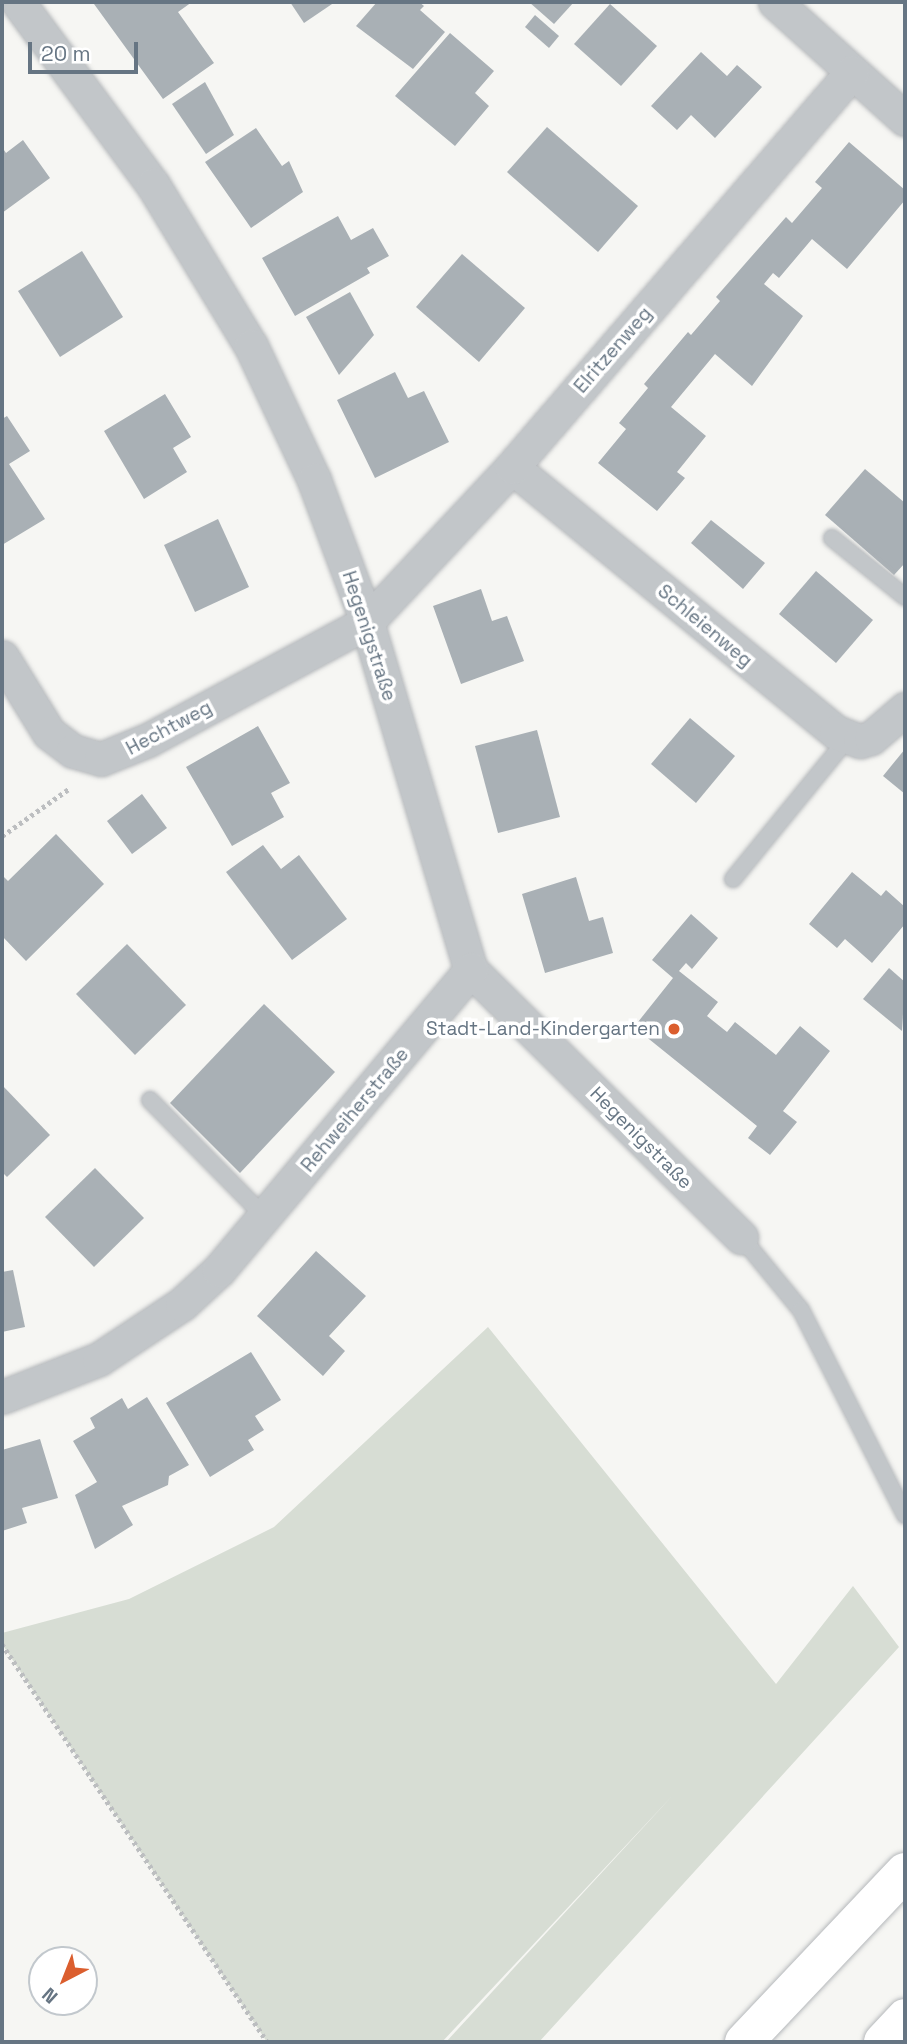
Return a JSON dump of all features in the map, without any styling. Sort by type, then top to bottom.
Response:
[{"type":"highway","points":[[744,2042],[905,1872]]},
{"type":"highway","points":[[883,2042],[905,2018]]},
{"type":"street","name":"Hegenigstraße","points":[[18,2],[153,185],[251,346],[314,480],[367,622],[471,970],[741,1237]]},
{"type":"street","points":[[775,2],[905,119]]},
{"type":"street","name":"Elritzenweg","points":[[367,622],[512,467],[852,72]]},
{"type":"street","name":"Schleienweg","points":[[512,467],[812,715],[848,738]]},
{"type":"street","name":"Hechtweg","points":[[2,657],[49,733],[86,756],[113,757],[367,622]]},
{"type":"street","points":[[848,738],[870,738],[905,709]]},
{"type":"street","name":"Rehweiherstraße","points":[[2,1397],[64,1375],[146,1330],[219,1270],[266,1218],[471,970]]},
{"type":"lane","points":[[832,538],[905,597]]},
{"type":"lane","points":[[733,879],[848,738]]},
{"type":"lane","points":[[150,1100],[266,1218]]},
{"type":"lane","points":[[741,1237],[802,1310],[905,1515]]},
{"type":"path","points":[[2,836],[113,757]]},
{"type":"path","points":[[2,1644],[267,2042]]},
{"type":"shaded area","points":[[488,1327],[776,1684],[853,1586],[899,1647],[539,2042],[446,2042],[674,1794],[442,2042],[267,2042],[2,1644],[2,1633],[129,1599],[274,1527]]},
{"type":"building","points":[[192,2],[178,12],[214,63],[163,99],[94,4]]},
{"type":"building","points":[[290,2],[335,2],[304,23]]},
{"type":"building","points":[[377,2],[419,2],[424,6],[420,10],[445,32],[413,69],[356,26]]},
{"type":"building","points":[[529,2],[574,2],[554,24]]},
{"type":"building","points":[[610,4],[657,46],[621,86],[574,44]]},
{"type":"building","points":[[535,15],[559,36],[549,48],[525,27]]},
{"type":"building","points":[[450,33],[494,71],[475,93],[489,106],[455,146],[395,96]]},
{"type":"building","points":[[701,52],[727,76],[737,65],[762,87],[715,138],[691,115],[677,130],[651,106]]},
{"type":"building","points":[[205,82],[234,135],[206,154],[172,104]]},
{"type":"building","points":[[547,127],[638,206],[598,252],[507,172]]},
{"type":"building","points":[[256,128],[282,166],[289,161],[303,192],[251,228],[205,162]]},
{"type":"building","points":[[23,140],[50,178],[2,213],[2,147],[6,153]]},
{"type":"building","points":[[849,142],[905,190],[905,200],[847,269],[812,239],[779,278],[773,273],[764,284],[803,316],[752,386],[715,354],[671,407],[706,436],[677,472],[685,478],[657,511],[598,463],[626,429],[619,423],[648,388],[644,384],[688,332],[691,335],[720,301],[716,297],[786,217],[792,223],[822,188],[815,182]]},
{"type":"building","points":[[338,216],[351,240],[373,228],[389,256],[367,268],[370,273],[295,316],[262,258]]},
{"type":"building","points":[[82,251],[123,317],[60,357],[18,291]]},
{"type":"building","points":[[462,254],[525,308],[479,362],[416,307]]},
{"type":"building","points":[[350,292],[374,335],[339,375],[306,317]]},
{"type":"building","points":[[395,372],[408,398],[424,391],[449,442],[375,478],[337,400]]},
{"type":"building","points":[[165,394],[191,437],[173,448],[187,472],[144,499],[104,431]]},
{"type":"building","points":[[7,416],[30,451],[9,464],[45,519],[2,545],[2,419]]},
{"type":"building","points":[[865,469],[905,503],[905,563],[894,575],[825,515]]},
{"type":"building","points":[[218,519],[249,587],[195,612],[164,545]]},
{"type":"building","points":[[711,520],[765,563],[743,589],[691,543]]},
{"type":"building","points":[[816,571],[873,620],[836,663],[779,614]]},
{"type":"building","points":[[481,589],[492,621],[507,616],[524,661],[461,684],[433,606]]},
{"type":"building","points":[[690,718],[735,756],[696,803],[651,764]]},
{"type":"building","points":[[258,726],[290,783],[271,793],[284,817],[232,846],[186,767]]},
{"type":"building","points":[[537,730],[560,817],[498,833],[475,746]]},
{"type":"building","points":[[905,749],[905,794],[883,776]]},
{"type":"building","points":[[142,794],[167,828],[132,854],[107,821]]},
{"type":"building","points":[[56,834],[104,884],[26,961],[2,936],[2,875],[8,881]]},
{"type":"building","points":[[263,845],[281,869],[299,855],[347,919],[292,960],[226,872]]},
{"type":"building","points":[[852,872],[881,896],[886,890],[905,907],[905,924],[872,963],[845,939],[837,948],[809,924]]},
{"type":"building","points":[[576,877],[589,921],[603,917],[613,953],[545,973],[522,894]]},
{"type":"building","points":[[691,914],[718,938],[692,969],[686,963],[679,971],[718,1002],[707,1016],[727,1032],[735,1022],[776,1055],[800,1026],[830,1051],[783,1111],[797,1122],[770,1155],[748,1138],[757,1126],[634,1027],[673,978],[652,960]]},
{"type":"building","points":[[127,944],[186,1005],[135,1055],[76,994]]},
{"type":"building","points":[[889,968],[905,982],[902,1031],[863,999]]},
{"type":"building","points":[[264,1004],[335,1072],[240,1173],[170,1103]]},
{"type":"building","points":[[2,1085],[50,1135],[7,1177],[2,1172]]},
{"type":"building","points":[[95,1168],[144,1218],[94,1267],[45,1217]]},
{"type":"building","points":[[316,1251],[366,1296],[329,1336],[345,1351],[323,1376],[257,1316]]},
{"type":"building","points":[[13,1270],[25,1327],[2,1332],[2,1272]]},
{"type":"building","points":[[251,1352],[281,1400],[255,1416],[264,1430],[248,1440],[254,1450],[210,1477],[166,1403]]},
{"type":"building","points":[[147,1397],[189,1465],[169,1476],[168,1485],[122,1506],[133,1525],[95,1549],[75,1495],[97,1482],[73,1441],[95,1428],[90,1418],[122,1398],[128,1409]]},
{"type":"building","points":[[40,1439],[58,1498],[22,1508],[27,1523],[2,1531],[2,1450]]},
{"type":"place","name":"Stadt-Land-Kindergarten","points":[[674,1029]]}]
